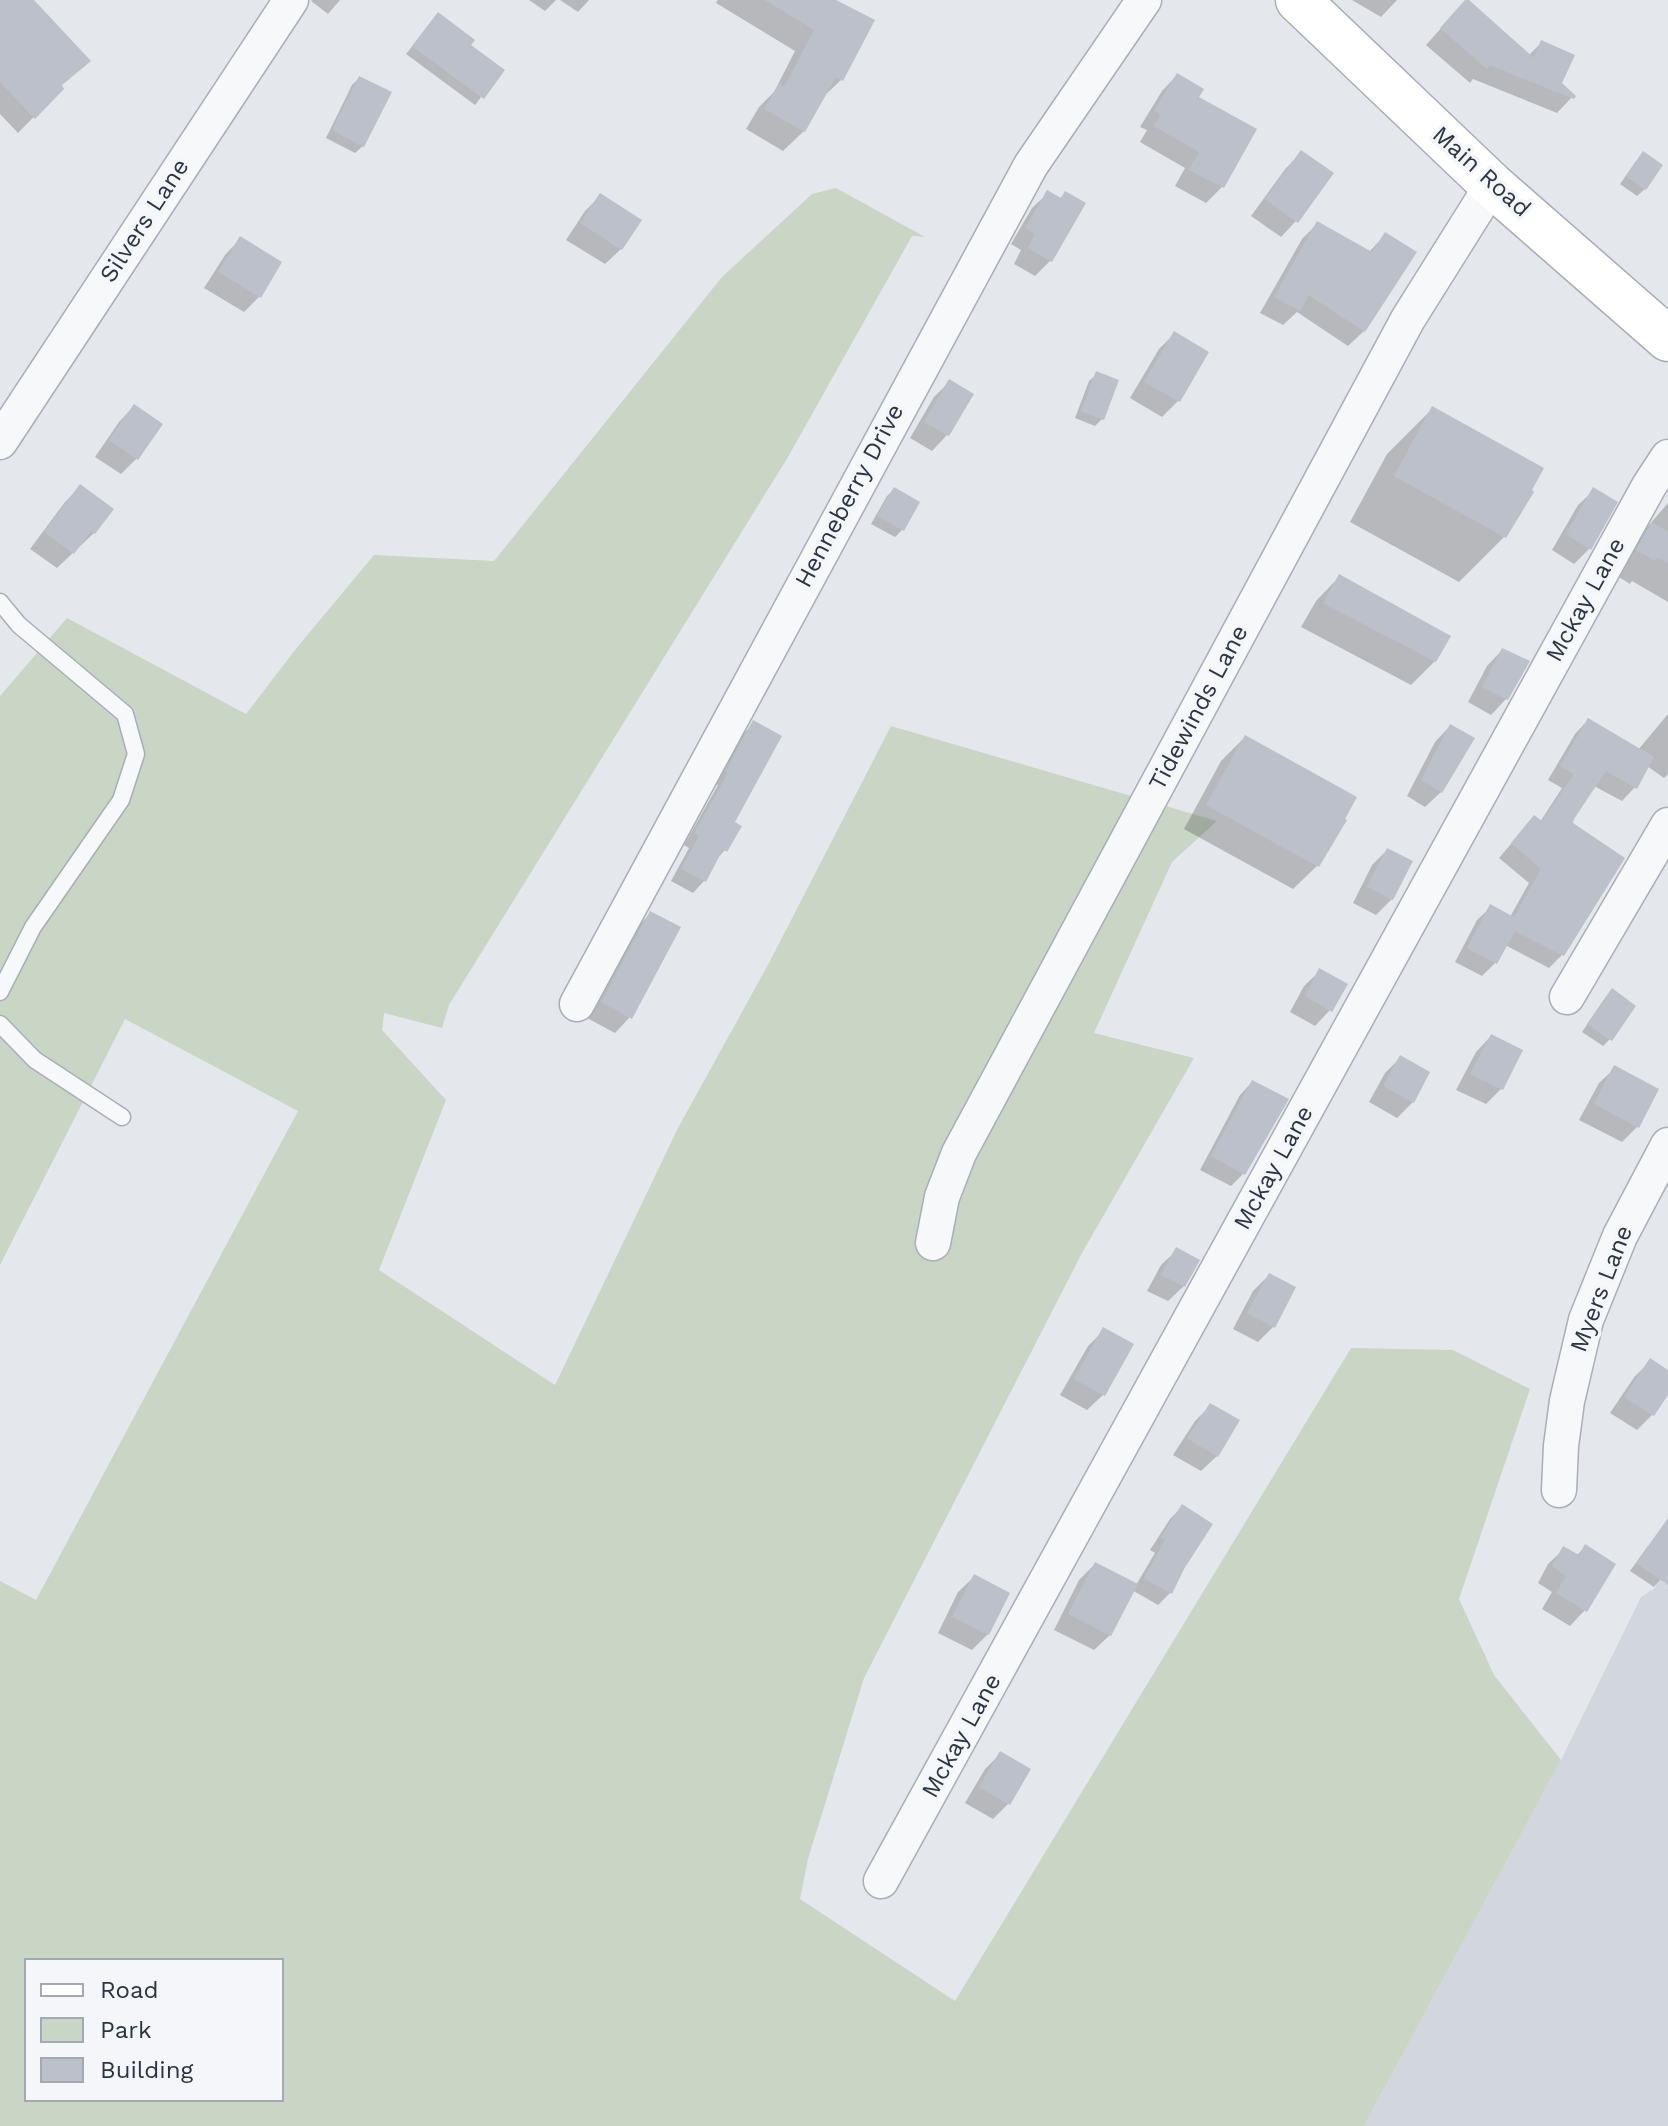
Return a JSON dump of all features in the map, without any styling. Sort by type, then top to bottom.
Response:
[{"type":"main road","name":"Main Road","points":[[1298,0],[1492,185],[1668,339]]},
{"type":"street","name":"Silvers Lane","points":[[0,442],[291,0]]},
{"type":"street","name":"Henneberry Drive","points":[[577,1004],[1031,165],[1144,0]]},
{"type":"street","name":"Tidewinds Lane","points":[[933,1243],[942,1197],[959,1153],[1408,319],[1492,185]]},
{"type":"street","name":"Mckay Lane","points":[[881,1881],[1641,500],[1668,457]]},
{"type":"street","points":[[1567,997],[1668,825]]},
{"type":"street","name":"Myers Lane","points":[[1559,1490],[1567,1401],[1586,1320],[1620,1236],[1668,1145]]},
{"type":"lane","points":[[0,602],[19,625],[125,714],[136,754],[121,800],[33,927],[0,992]]},
{"type":"lane","points":[[0,1024],[35,1060],[122,1117]]},
{"type":"shaded area","points":[[1668,1563],[1668,2126],[1364,2126],[1561,1760],[1641,1597],[1655,1588]]},
{"type":"green space","points":[[836,188],[925,237],[912,236],[788,457],[449,1005],[442,1028],[384,1013],[382,1030],[446,1100],[379,1270],[555,1385],[678,1128],[769,963],[891,726],[1217,821],[1172,862],[1094,1033],[1194,1058],[1082,1253],[864,1678],[808,1859],[800,1899],[955,2001],[1351,1348],[1453,1350],[1530,1389],[1459,1599],[1494,1675],[1561,1760],[1364,2126],[0,2126],[0,1581],[36,1600],[298,1111],[125,1019],[0,1265],[0,696],[67,618],[246,714],[374,555],[494,561],[722,277],[812,194]]},
{"type":"building","points":[[0,0],[34,0],[91,61],[62,85],[64,89],[35,119],[0,82]]},
{"type":"building","points":[[765,0],[836,0],[875,20],[843,81],[836,77],[805,132],[764,109],[779,84],[784,87],[814,30]]},
{"type":"building","points":[[1465,0],[1469,0],[1534,58],[1541,40],[1575,55],[1562,83],[1576,96],[1574,99],[1490,65],[1487,69],[1440,28]]},
{"type":"building","points":[[438,12],[475,40],[471,45],[505,70],[484,99],[412,46]]},
{"type":"building","points":[[1177,73],[1204,89],[1199,97],[1257,129],[1224,188],[1189,170],[1199,152],[1154,126],[1161,114],[1154,111]]},
{"type":"building","points":[[359,76],[392,92],[364,147],[332,130]]},
{"type":"building","points":[[1301,150],[1334,173],[1298,223],[1265,199]]},
{"type":"building","points":[[1643,151],[1663,165],[1646,190],[1626,176]]},
{"type":"building","points":[[1047,190],[1061,198],[1065,191],[1086,203],[1052,262],[1028,248],[1035,234],[1025,228]]},
{"type":"building","points":[[600,193],[642,220],[622,250],[580,223]]},
{"type":"building","points":[[1317,221],[1372,252],[1385,232],[1417,252],[1365,332],[1309,295],[1300,311],[1274,297]]},
{"type":"building","points":[[240,236],[282,262],[261,298],[218,272]]},
{"type":"building","points":[[1174,331],[1209,352],[1180,402],[1144,382]]},
{"type":"building","points":[[1096,371],[1119,380],[1104,420],[1081,411]]},
{"type":"building","points":[[949,379],[974,394],[949,436],[924,422]]},
{"type":"building","points":[[134,404],[163,424],[138,460],[109,440]]},
{"type":"building","points":[[1432,406],[1544,468],[1532,490],[1534,492],[1506,538],[1394,476]]},
{"type":"building","points":[[80,484],[114,509],[95,534],[91,531],[74,554],[44,532]]},
{"type":"building","points":[[894,487],[920,502],[904,531],[877,516]]},
{"type":"building","points":[[1593,487],[1618,502],[1591,550],[1566,534]]},
{"type":"building","points":[[1652,522],[1668,532],[1668,563],[1657,557],[1655,561],[1636,550]]},
{"type":"building","points":[[1339,574],[1451,636],[1436,662],[1323,603]]},
{"type":"building","points":[[1502,648],[1530,661],[1508,700],[1482,687]]},
{"type":"building","points":[[1588,718],[1654,757],[1637,789],[1606,771],[1574,819],[1573,823],[1625,858],[1564,956],[1515,931],[1497,964],[1467,948],[1490,904],[1514,917],[1541,869],[1511,843],[1534,815],[1542,821],[1574,774],[1560,766]]},
{"type":"building","points":[[753,720],[782,736],[735,822],[742,826],[727,852],[723,849],[706,882],[681,869],[699,836],[694,833]]},
{"type":"building","points":[[1450,724],[1475,738],[1442,793],[1421,780]]},
{"type":"building","points":[[1245,735],[1357,797],[1319,867],[1206,805]]},
{"type":"building","points":[[1387,848],[1413,861],[1393,900],[1367,887]]},
{"type":"building","points":[[650,911],[681,927],[632,1019],[601,1002]]},
{"type":"building","points":[[1319,968],[1348,984],[1332,1012],[1305,996]]},
{"type":"building","points":[[1612,988],[1636,1006],[1612,1041],[1587,1024]]},
{"type":"building","points":[[1491,1034],[1523,1050],[1503,1090],[1470,1074]]},
{"type":"building","points":[[1400,1055],[1430,1072],[1414,1103],[1383,1086]]},
{"type":"building","points":[[1614,1065],[1659,1089],[1639,1128],[1594,1104]]},
{"type":"building","points":[[1252,1080],[1289,1099],[1245,1175],[1211,1156]]},
{"type":"building","points":[[1176,1247],[1200,1260],[1185,1287],[1161,1275]]},
{"type":"building","points":[[1269,1273],[1296,1287],[1275,1328],[1247,1313]]},
{"type":"building","points":[[1103,1327],[1134,1344],[1105,1396],[1074,1379]]},
{"type":"building","points":[[1650,1358],[1668,1370],[1668,1395],[1654,1416],[1624,1397]]},
{"type":"building","points":[[1210,1403],[1240,1420],[1218,1457],[1187,1438]]},
{"type":"building","points":[[1182,1504],[1213,1524],[1172,1594],[1144,1578],[1165,1540],[1161,1537]]},
{"type":"building","points":[[1668,1518],[1668,1585],[1636,1563]]},
{"type":"building","points":[[1585,1544],[1616,1564],[1587,1612],[1556,1593],[1566,1576],[1552,1566],[1563,1546],[1579,1555]]},
{"type":"building","points":[[1095,1562],[1138,1584],[1111,1636],[1068,1614]]},
{"type":"building","points":[[974,1574],[1010,1593],[989,1635],[952,1617]]},
{"type":"building","points":[[1000,1751],[1031,1769],[1010,1805],[979,1787]]}]
